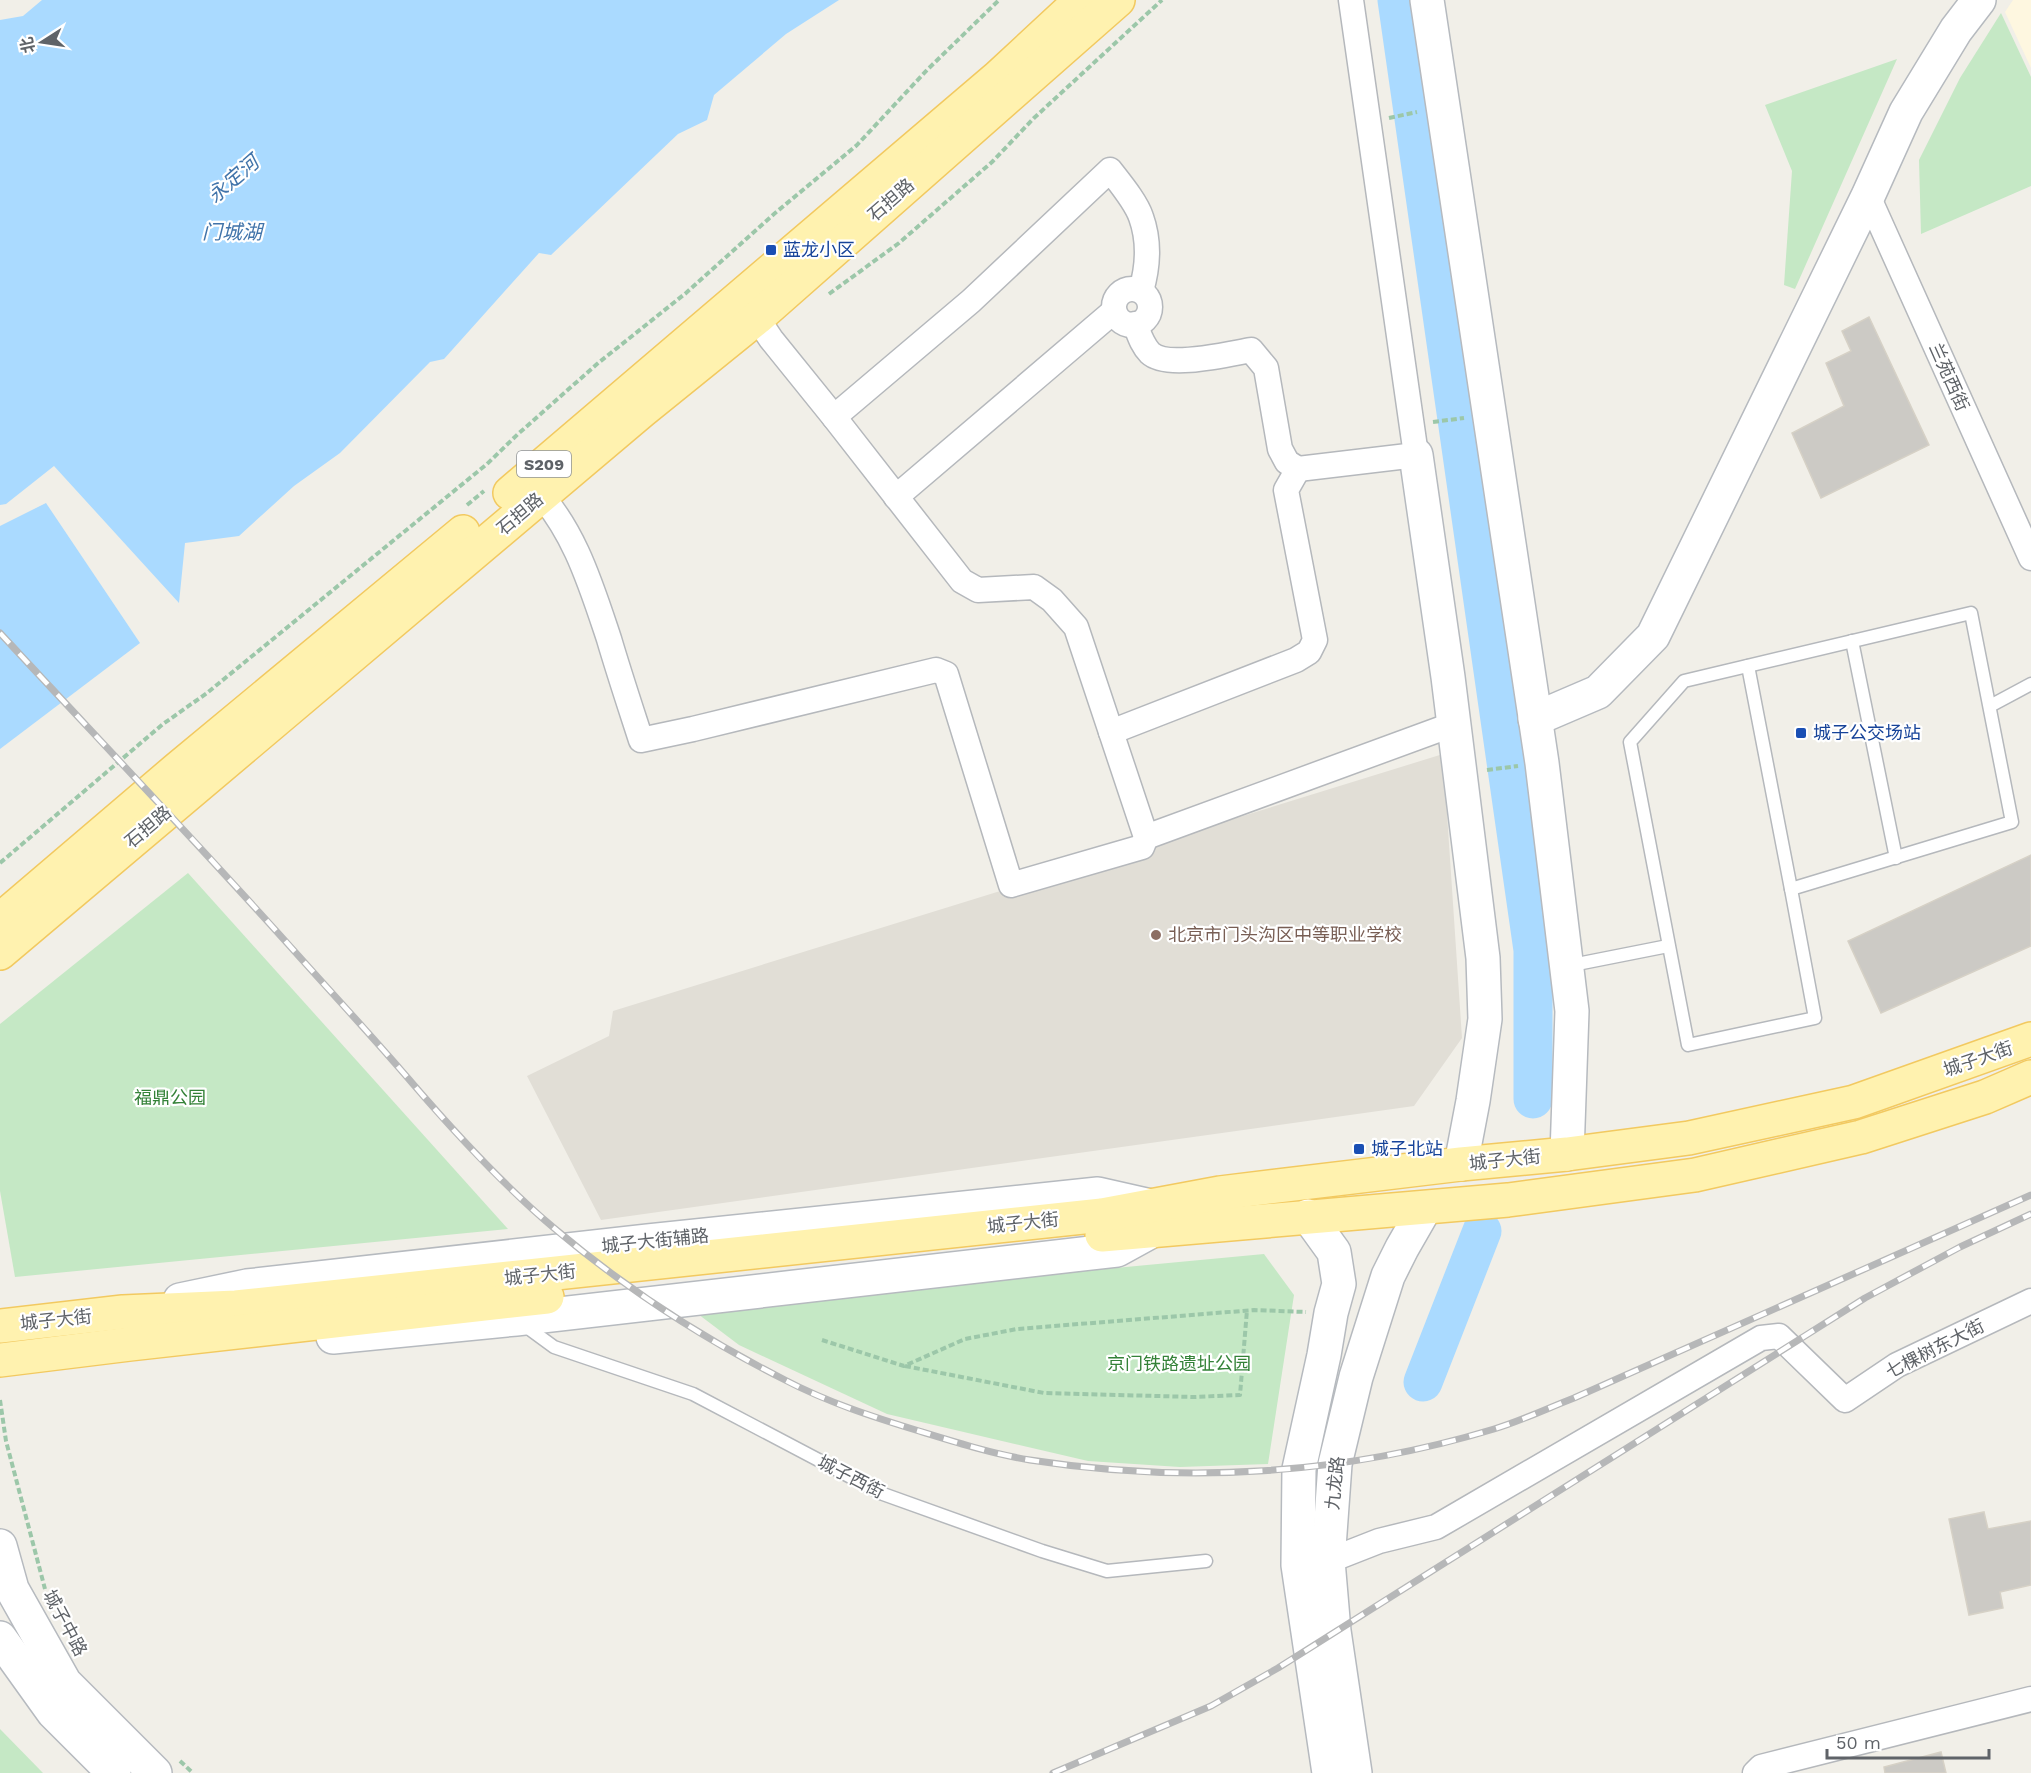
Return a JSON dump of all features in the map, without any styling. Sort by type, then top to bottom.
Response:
[{"type":"main road","name":"石担路","points":[[0,952],[534,488],[1081,0]]},
{"type":"main road","name":"石担路","points":[[0,920],[177,769],[534,488],[757,318],[1118,0]]},
{"type":"main road","name":"城子大街","points":[[0,1360],[1153,1218],[1220,1193],[1689,1138],[1854,1102],[2031,1039]]},
{"type":"main road","name":"城子大街","points":[[0,1326],[123,1312],[248,1306],[1102,1215],[1153,1218],[1308,1216],[1508,1200],[1695,1175],[1862,1137],[1985,1097],[2031,1077]]},
{"type":"street","points":[[1351,0],[1454,724],[1483,958],[1485,1019],[1461,1164]]},
{"type":"street","points":[[1427,0],[1542,763],[1572,1011],[1567,1154]]},
{"type":"street","points":[[1535,719],[1598,692],[1653,636],[1868,196],[1906,112],[1956,30],[1979,0]]},
{"type":"street","points":[[834,417],[971,301],[1110,170],[1141,216],[1148,247],[1141,291]]},
{"type":"street","name":"兰苑西街","points":[[1868,196],[2031,558]]},
{"type":"street","points":[[1135,289],[1141,291],[1148,300],[1149,312],[1142,321],[1135,324],[1120,321],[1114,311],[1115,299],[1123,291],[1135,289]]},
{"type":"street","points":[[896,497],[1114,311]]},
{"type":"street","points":[[534,488],[558,517],[589,577],[641,740],[936,670],[946,674],[1011,885],[1142,847],[1146,837],[1076,627],[1052,600],[1034,587],[978,590],[962,582],[771,339],[757,318]]},
{"type":"street","points":[[1135,324],[1142,342],[1152,355],[1169,360],[1196,359],[1251,350],[1266,368],[1280,449],[1287,462],[1298,469]]},
{"type":"street","points":[[1111,732],[1296,660],[1308,652],[1315,640],[1286,490],[1298,469],[1414,440]]},
{"type":"street","points":[[1146,837],[1454,724]]},
{"type":"street","name":"九龙路","points":[[1356,1773],[1334,1631],[1328,1561],[1335,1464],[1356,1377],[1388,1276],[1425,1208]]},
{"type":"street","name":"九龙路","points":[[1308,1216],[1334,1255],[1339,1284],[1299,1469],[1300,1576],[1329,1773]]},
{"type":"street","points":[[130,1344],[243,1346],[516,1319],[1118,1250],[1153,1218]]},
{"type":"street","name":"七棵树东大街","points":[[1328,1561],[1379,1541],[1436,1527],[1761,1338],[1779,1335],[1845,1400],[1897,1365],[2031,1301]]},
{"type":"street","name":"城子中路","points":[[0,1546],[12,1589],[65,1683],[167,1766]]},
{"type":"street","points":[[0,1638],[52,1712],[114,1773]]},
{"type":"street","points":[[1755,1773],[1761,1767],[1812,1753],[2031,1699]]},
{"type":"lane","points":[[1748,666],[1815,1018],[1688,1045],[1630,742],[1684,681],[1971,613],[1990,706],[2012,822],[1791,889]]},
{"type":"lane","points":[[1852,641],[1896,858]]},
{"type":"lane","points":[[1990,706],[2031,684]]},
{"type":"lane","points":[[1566,967],[1668,946]]},
{"type":"lane","name":"城子西街","points":[[516,1319],[554,1347],[693,1394],[883,1494],[1042,1551],[1107,1571],[1206,1561]]},
{"type":"path","points":[[0,863],[163,724],[207,693],[487,464],[597,364],[686,293],[774,214],[856,145],[927,70],[999,0]]},
{"type":"path","points":[[1368,122],[1442,108]]},
{"type":"path","points":[[1414,440],[1489,415]]},
{"type":"path","points":[[1459,774],[1542,763]]},
{"type":"path","points":[[904,1366],[965,1339],[1017,1329],[1247,1310],[1331,1313]]},
{"type":"path","points":[[822,1340],[904,1366],[1044,1393],[1194,1397],[1240,1395],[1247,1310]]},
{"type":"path","name":"城子中路","points":[[0,1400],[6,1441],[47,1596]]},
{"type":"path","points":[[167,1766],[193,1773]]},
{"type":"shaded area","points":[[2013,0],[2031,0],[2031,68],[2005,12]]},
{"type":"shaded area","name":"北京市门头沟区中等职业学校","points":[[1443,754],[1462,1038],[1414,1106],[601,1220],[527,1076],[609,1036],[613,1011]]},
{"type":"green space","points":[[2001,13],[2031,77],[2031,186],[1921,234],[1919,160],[1960,78]]},
{"type":"green space","points":[[1897,59],[1795,289],[1784,285],[1792,171],[1765,105]]},
{"type":"green space","name":"福鼎公园","points":[[188,873],[508,1229],[15,1277],[0,1191],[0,1024]]},
{"type":"green space","name":"京门铁路遗址公园","points":[[1264,1254],[1294,1295],[1268,1464],[1180,1467],[1088,1461],[887,1414],[739,1345],[690,1308]]},
{"type":"green space","points":[[0,1729],[43,1773],[0,1773]]},
{"type":"water","name":"门城湖","points":[[42,0],[839,0],[786,34],[714,95],[707,120],[678,134],[551,255],[539,253],[444,359],[430,362],[340,453],[294,486],[239,536],[185,543],[179,603],[54,466],[6,504],[0,505],[0,20],[23,16]]},
{"type":"water","points":[[46,503],[140,643],[0,749],[0,526]]},
{"type":"building","points":[[1869,317],[1929,445],[1821,498],[1792,433],[1844,406],[1826,363],[1851,351],[1842,331]]},
{"type":"building","points":[[2031,855],[2031,946],[1881,1013],[1848,941]]},
{"type":"building","points":[[1984,1512],[1988,1529],[2031,1521],[2031,1585],[2000,1592],[2003,1608],[1969,1615],[1949,1519]]},
{"type":"building","points":[[1941,1752],[1946,1773],[1885,1773],[1884,1767]]},
{"type":"waterway","points":[[1397,0],[1533,950],[1533,1099]]},
{"type":"waterway","points":[[1423,1382],[1482,1231]]},
{"type":"railway","points":[[0,633],[230,880],[464,1141],[517,1195],[554,1228],[608,1271],[665,1311],[754,1364],[817,1395],[850,1408],[974,1447],[1030,1460],[1088,1467],[1147,1472],[1205,1473],[1264,1471],[1322,1465],[1380,1457],[1437,1445],[1504,1426],[1574,1398],[2031,1195]]},
{"type":"railway","points":[[1053,1773],[1211,1706],[1278,1668],[1865,1298],[1960,1247],[2031,1214]]},
{"type":"place","name":"蓝龙小区","points":[[771,250]]},
{"type":"place","name":"城子公交场站","points":[[1801,733]]},
{"type":"place","name":"北京市门头沟区中等职业学校","points":[[1156,935]]},
{"type":"place","name":"城子北站","points":[[1359,1149]]},
{"type":"water label","name":"永定河","points":[[233,179]]}]
